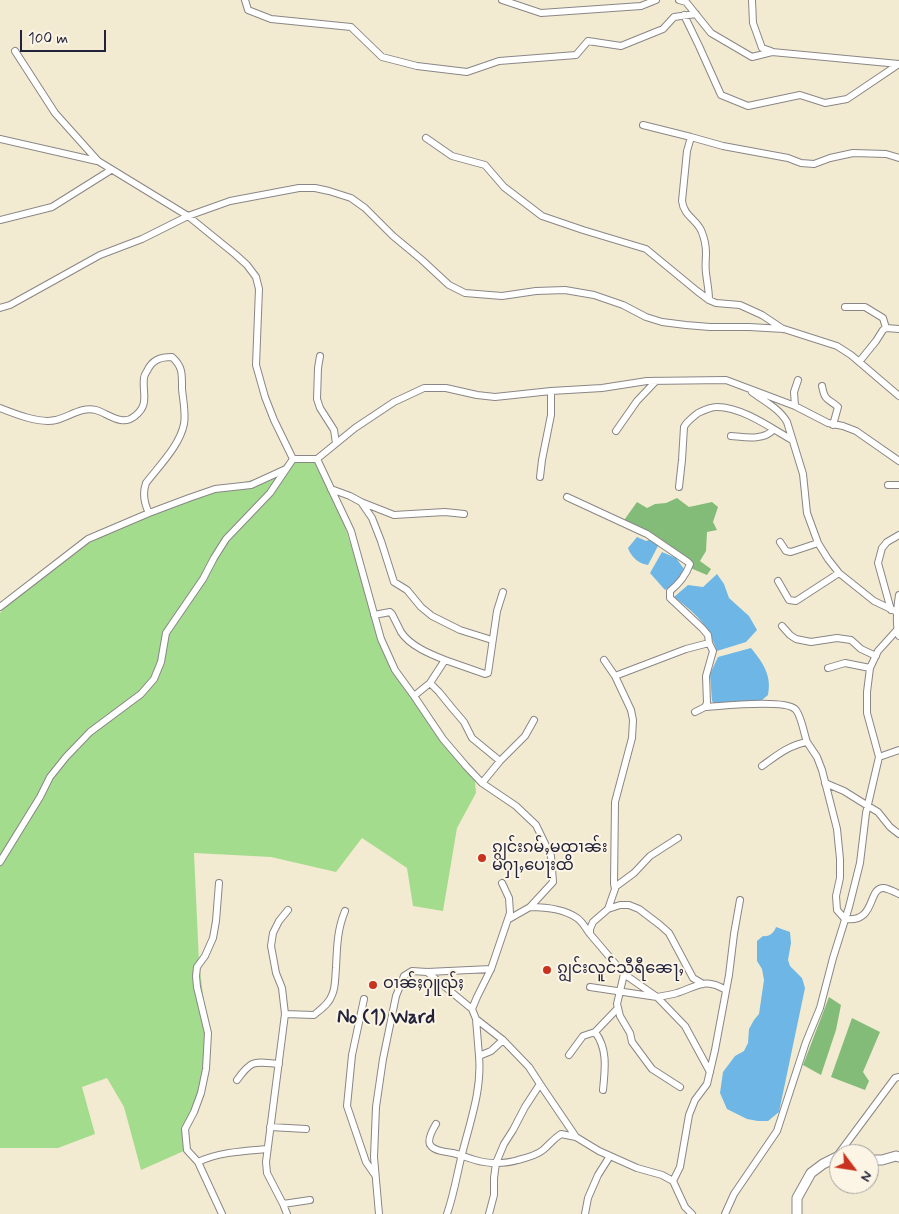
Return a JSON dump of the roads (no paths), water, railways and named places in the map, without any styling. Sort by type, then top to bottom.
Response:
[{"type":"street","points":[[245,0],[248,10],[271,19],[351,27],[382,56],[417,66],[467,72],[499,61],[576,55],[588,41],[621,46],[663,29],[674,17],[696,14]]},
{"type":"street","points":[[502,0],[541,14],[641,6],[656,0]]},
{"type":"street","points":[[679,0],[686,2],[711,33],[752,57],[772,52]]},
{"type":"street","points":[[752,0],[753,23],[762,48],[772,52],[899,64]]},
{"type":"street","points":[[684,15],[721,95],[748,106],[800,95],[826,103],[847,99],[899,64]]},
{"type":"street","points":[[15,51],[55,113],[98,161],[188,216],[248,265],[256,277],[259,289],[256,366],[265,397],[280,434],[293,459]]},
{"type":"street","points":[[643,125],[723,146],[788,158],[801,163],[814,164],[853,153],[886,154],[899,158]]},
{"type":"street","points":[[691,137],[687,151],[682,201],[686,213],[700,228],[703,237],[706,252],[709,300]]},
{"type":"street","points":[[426,138],[452,156],[485,165],[504,187],[542,216],[646,249],[709,300],[716,303],[740,305],[762,315],[784,330]]},
{"type":"street","points":[[0,139],[98,161]]},
{"type":"street","points":[[0,220],[52,207],[111,170]]},
{"type":"street","points":[[0,308],[10,305],[100,254],[142,239],[188,216],[230,201],[299,188],[315,188],[351,198],[365,208],[393,236],[449,285],[465,293],[502,296],[565,290],[623,305],[646,317],[662,322],[710,327],[749,327],[784,330],[837,346],[851,355],[899,396]]},
{"type":"street","points":[[845,307],[864,307],[883,318],[886,328]]},
{"type":"street","points":[[859,362],[883,330],[886,328],[899,329]]},
{"type":"street","points":[[320,356],[317,399],[328,423],[334,430],[336,443]]},
{"type":"street","points":[[0,408],[40,420],[55,420],[70,414],[95,410],[122,421],[127,421],[136,416],[145,402],[144,376],[150,364],[156,359],[172,357],[178,363],[182,372],[184,423],[176,443],[146,483],[144,503],[148,513]]},
{"type":"street","points":[[293,459],[317,459],[336,443],[394,402],[424,388],[446,388],[495,397],[602,388],[647,381],[726,380],[795,406],[833,424],[856,431],[899,461]]},
{"type":"street","points":[[795,406],[794,392],[798,380]]},
{"type":"street","points":[[616,432],[638,401],[656,381]]},
{"type":"street","points":[[822,386],[824,395],[838,407],[833,424]]},
{"type":"street","points":[[745,387],[784,416],[791,432],[803,474],[807,514],[818,543],[828,559],[839,573],[874,601],[896,611]]},
{"type":"street","points":[[540,477],[550,415],[551,391]]},
{"type":"street","points":[[679,487],[684,427],[696,415],[707,409],[717,407],[736,411],[754,418],[792,440]]},
{"type":"street","points":[[731,436],[764,436],[770,434],[773,430]]},
{"type":"street","points":[[0,862],[40,797],[50,776],[90,732],[141,694],[154,679],[161,662],[166,633],[203,579],[226,540],[270,493],[293,459]]},
{"type":"street","points":[[317,459],[351,531],[381,638],[395,670],[443,739],[466,766],[482,783],[516,806],[536,825],[551,856],[553,882],[530,908],[509,919]]},
{"type":"street","points":[[0,607],[88,540],[148,513],[215,489],[252,485],[287,468]]},
{"type":"street","points":[[888,486],[899,485]]},
{"type":"street","points":[[331,489],[394,515],[445,512],[464,514]]},
{"type":"street","points":[[567,497],[647,534],[690,564],[681,581],[670,591],[670,598],[702,628],[708,636],[713,651],[706,676],[707,703],[705,707]]},
{"type":"street","points":[[361,502],[372,518],[394,582],[407,590],[432,616],[460,630],[492,640]]},
{"type":"street","points":[[725,1214],[734,1194],[776,1131],[806,1042],[820,1008],[860,863],[868,806],[879,757],[867,713],[870,668],[883,646],[898,633],[896,611],[878,563],[882,548],[887,542],[899,535]]},
{"type":"street","points":[[780,542],[786,551],[791,552],[818,543]]},
{"type":"street","points":[[778,581],[789,600],[796,601],[839,573]]},
{"type":"street","points":[[374,615],[390,612],[401,632],[408,640],[445,660],[485,674],[488,671],[497,611],[504,592]]},
{"type":"street","points":[[896,611],[899,596]]},
{"type":"street","points":[[782,626],[796,639],[811,642],[837,638],[851,640],[876,656]]},
{"type":"street","points":[[615,676],[686,649],[710,643]]},
{"type":"street","points":[[414,696],[430,683],[445,660]]},
{"type":"street","points":[[590,934],[590,929],[594,922],[608,908],[615,889],[615,802],[632,738],[633,720],[631,710],[615,676],[604,660]]},
{"type":"street","points":[[828,668],[845,663],[870,668]]},
{"type":"street","points":[[430,683],[464,722],[472,738],[500,761]]},
{"type":"street","points":[[695,712],[705,707],[768,703],[795,708],[799,714],[807,742],[817,757],[837,829],[840,859],[840,878],[836,896],[837,910],[845,919],[854,920],[862,917],[875,893],[880,889],[885,888],[899,894]]},
{"type":"street","points":[[482,783],[500,761],[525,736],[534,720]]},
{"type":"street","points":[[762,766],[795,744],[807,742]]},
{"type":"street","points":[[879,757],[899,750]]},
{"type":"street","points":[[825,783],[844,790],[878,812],[890,827],[899,834]]},
{"type":"street","points":[[615,887],[634,873],[650,856],[678,838]]},
{"type":"street","points":[[219,883],[213,938],[205,956],[197,967],[196,976],[208,1033],[206,1069],[201,1093],[194,1112],[185,1128],[187,1150],[198,1162],[222,1214]]},
{"type":"street","points":[[472,1009],[509,919],[509,898],[502,883]]},
{"type":"street","points":[[673,1181],[680,1167],[689,1116],[695,1100],[707,1084],[716,1050],[740,900]]},
{"type":"street","points":[[608,908],[629,905],[660,925],[669,933],[693,978],[703,984]]},
{"type":"street","points":[[530,908],[544,907],[564,912],[582,923],[624,974],[656,997],[685,1026],[710,1072]]},
{"type":"street","points":[[286,1214],[267,1173],[266,1162],[285,1014],[282,988],[276,973],[271,946],[273,933],[288,910]]},
{"type":"street","points":[[285,1014],[314,1015],[326,1005],[333,995],[337,941],[340,923],[346,911]]},
{"type":"street","points":[[379,1214],[374,1157],[376,1107],[396,996],[404,976],[412,971],[490,969]]},
{"type":"street","points":[[427,972],[472,1009],[476,1019],[480,1068],[479,1084],[448,1214]]},
{"type":"street","points":[[624,974],[617,1004],[620,1016],[630,1033],[632,1042],[652,1069],[680,1088]]},
{"type":"street","points":[[590,987],[656,997],[676,993],[706,983],[717,985],[726,990]]},
{"type":"street","points":[[364,999],[352,1055],[347,1106],[366,1162],[376,1176]]},
{"type":"street","points":[[569,1055],[583,1036],[595,1032],[618,1008]]},
{"type":"street","points":[[476,1019],[503,1040],[529,1066],[576,1137]]},
{"type":"street","points":[[595,1032],[601,1040],[605,1054],[603,1090]]},
{"type":"street","points":[[479,1056],[491,1052],[503,1040]]},
{"type":"street","points":[[237,1080],[251,1063],[278,1064]]},
{"type":"street","points":[[847,1144],[890,1085],[899,1077]]},
{"type":"street","points":[[489,1214],[494,1195],[496,1163],[504,1144],[540,1084]]},
{"type":"street","points":[[436,1124],[429,1143],[437,1150],[462,1155],[476,1161],[496,1163],[517,1160],[544,1150],[553,1139],[561,1134],[576,1137],[610,1156],[637,1168],[662,1175],[673,1181],[685,1206],[692,1214]]},
{"type":"street","points":[[270,1127],[306,1129]]},
{"type":"street","points":[[198,1162],[232,1152],[267,1149]]},
{"type":"street","points":[[585,1214],[588,1198],[598,1175],[610,1156]]},
{"type":"street","points":[[879,1160],[899,1157]]},
{"type":"street","points":[[797,1214],[797,1198],[811,1173],[829,1161]]},
{"type":"street","points":[[283,1204],[310,1200]]},
{"type":"water","points":[[637,537],[646,541],[652,539],[658,546],[648,565],[636,560],[628,548]]},
{"type":"water","points":[[662,552],[676,558],[684,569],[676,582],[665,590],[650,573]]},
{"type":"water","points":[[717,574],[724,584],[729,598],[749,616],[757,630],[746,642],[717,651],[710,634],[700,620],[674,597],[688,585],[703,587]]},
{"type":"water","points":[[751,648],[768,675],[768,695],[762,700],[716,705],[712,701],[710,674],[718,657]]},
{"type":"water","points":[[776,927],[790,932],[791,943],[788,960],[790,966],[802,978],[805,988],[779,1112],[768,1121],[758,1121],[747,1119],[727,1109],[720,1093],[723,1072],[735,1056],[744,1051],[748,1043],[749,1029],[759,1014],[764,980],[762,969],[757,961],[757,941],[763,936],[771,934]]},
{"type":"place","name":"ၵျွင်းၵမ်ႇမထၢၼ်း မႁႃႇပေႃးထိ","points":[[482,858]]},
{"type":"place","name":"ၵျွင်းလူင်သီရီၼေႃႇ","points":[[547,970]]},
{"type":"place","name":"ဝၢၼ်ႈႁူၺ်ႈ","points":[[373,985]]},
{"type":"district","name":"No (1) Ward","points":[[386,1019]]}]
